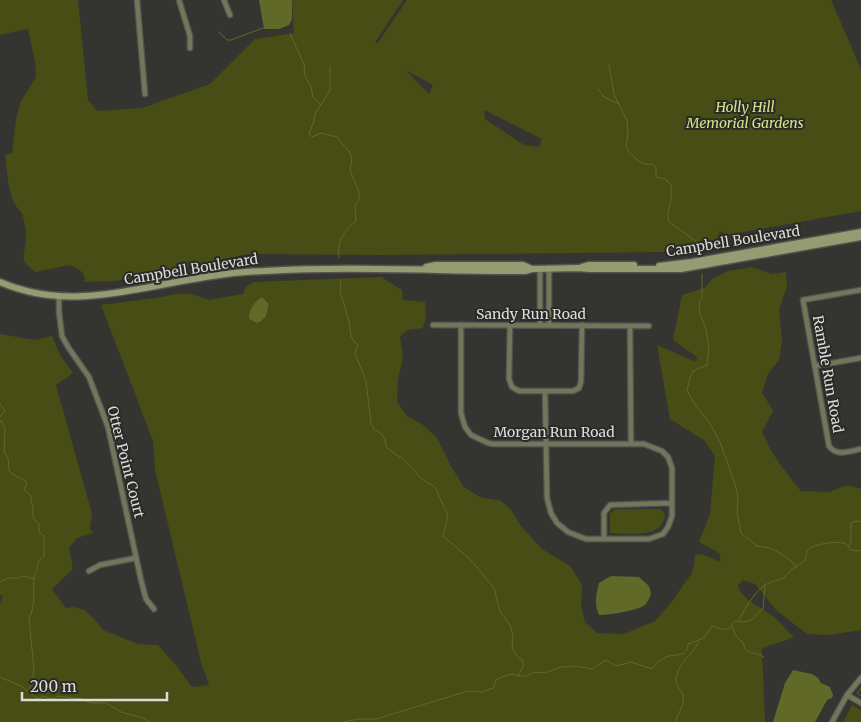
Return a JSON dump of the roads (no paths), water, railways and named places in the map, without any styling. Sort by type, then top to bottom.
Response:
[{"type":"street","points":[[137,0],[145,94]]},
{"type":"street","points":[[179,0],[190,36],[190,48]]},
{"type":"street","points":[[224,0],[230,15]]},
{"type":"street","name":"Campbell Boulevard","points":[[578,268],[589,265],[674,265],[861,232]]},
{"type":"street","name":"Campbell Boulevard","points":[[0,282],[28,292],[60,297],[102,296],[213,276],[255,271],[334,269],[418,269],[435,271],[549,268],[681,269],[861,237]]},
{"type":"street","points":[[549,268],[549,325]]},
{"type":"street","points":[[540,269],[540,325]]},
{"type":"street","name":"Ramble Run Road","points":[[861,290],[803,300],[829,446],[837,452],[861,449]]},
{"type":"street","name":"Otter Point Court","points":[[60,297],[59,312],[62,336],[89,377],[108,427],[146,599],[154,609]]},
{"type":"street","name":"Sandy Run Road","points":[[433,325],[649,326]]},
{"type":"street","name":"Morgan Run Road","points":[[461,325],[461,413],[467,430],[476,439],[488,443],[650,445],[662,451],[668,457],[672,468],[672,503]]},
{"type":"street","points":[[510,325],[510,379],[511,385],[519,391],[573,391],[580,386],[582,326]]},
{"type":"street","points":[[630,326],[631,444]]},
{"type":"street","points":[[815,366],[861,358]]},
{"type":"street","points":[[546,391],[547,498],[553,517],[562,528],[574,536],[586,539],[604,540],[649,539],[659,536],[666,531],[670,524],[672,503],[610,504],[604,513],[604,540]]},
{"type":"street","points":[[88,571],[100,565],[136,558]]},
{"type":"street","points":[[832,722],[847,695],[861,678]]},
{"type":"street","points":[[847,695],[861,703]]},
{"type":"waterway","points":[[219,32],[227,40],[231,40],[263,28]]},
{"type":"waterway","points":[[290,34],[304,64],[305,76],[311,87],[313,97],[321,105]]},
{"type":"waterway","points":[[609,65],[614,94],[627,121],[626,147],[637,160],[656,167],[656,177],[665,179],[671,185],[669,222],[696,241],[698,252]]},
{"type":"waterway","points":[[330,67],[330,90],[315,114],[309,134],[312,137],[321,133],[337,137],[352,158],[350,170],[359,192],[359,199],[355,206],[356,221],[344,233],[340,241],[339,258]]},
{"type":"waterway","points":[[598,89],[604,97],[619,104]]},
{"type":"waterway","points":[[702,274],[702,297],[699,303],[709,349],[707,365],[693,371],[687,390],[720,442],[738,496],[737,512],[741,533],[757,546],[770,548],[780,553],[796,567]]},
{"type":"waterway","points":[[341,280],[340,292],[349,321],[351,336],[358,346],[355,353],[366,381],[371,423],[374,429],[383,435],[387,448],[403,459],[423,480],[435,487],[448,516],[443,536],[469,558],[494,588],[500,611],[511,627],[512,647],[516,655],[523,661],[523,667],[518,676]]},
{"type":"waterway","points":[[0,404],[5,411],[0,417]]},
{"type":"waterway","points":[[0,420],[5,428],[4,452],[8,458],[9,471],[27,482],[24,490],[31,496],[33,518],[39,524],[39,532],[44,536],[44,556],[38,562],[34,575],[33,603],[29,618],[34,670],[28,692]]},
{"type":"waterway","points":[[849,547],[851,523],[861,522]]},
{"type":"waterway","points":[[739,620],[757,592],[767,584],[784,578],[790,571],[804,562],[807,552],[811,548],[820,544],[838,542],[846,544],[851,550],[861,551]]},
{"type":"waterway","points":[[0,582],[9,578],[23,576],[35,579]]},
{"type":"waterway","points":[[343,722],[359,719],[376,719],[468,691],[482,692],[493,688],[496,680],[507,675],[526,676],[536,672],[545,673],[561,667],[576,666],[592,669],[606,660],[616,666],[631,662],[652,669],[664,658],[684,653],[688,644],[704,638],[712,626],[725,630],[735,621],[745,622],[753,619],[763,609],[765,585]]},
{"type":"waterway","points":[[732,626],[736,636],[743,643],[746,650],[764,657]]},
{"type":"waterway","points":[[675,722],[683,699],[676,678],[683,663],[699,642]]},
{"type":"waterway","points":[[0,677],[21,686],[38,699],[43,696],[52,699],[59,696],[82,699],[91,703],[106,703],[121,712],[143,718],[149,722]]},
{"type":"waterway","points":[[861,688],[857,693],[861,696]]},
{"type":"park label","name":"Holly Hill Memorial Gardens","points":[[745,116]]}]
